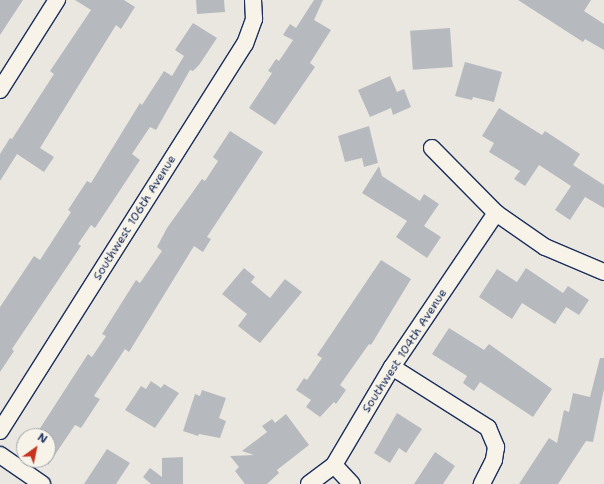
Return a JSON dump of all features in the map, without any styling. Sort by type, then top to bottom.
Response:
[{"type":"street","points":[[0,90],[57,0]]},
{"type":"street","name":"Southwest 106th Avenue","points":[[0,431],[245,44],[254,19],[253,0]]},
{"type":"street","points":[[432,148],[496,213],[545,248],[604,272]]},
{"type":"street","name":"Southwest 104th Avenue","points":[[309,484],[334,465],[392,367],[496,213]]},
{"type":"street","points":[[392,367],[488,428],[496,448],[491,470],[482,484]]},
{"type":"street","points":[[0,455],[42,484]]},
{"type":"street","points":[[334,465],[352,484]]},
{"type":"building","points":[[0,0],[23,0],[0,35]]},
{"type":"building","points":[[75,0],[124,0],[135,7],[121,29],[116,25],[40,148],[54,157],[44,172],[17,154],[0,181],[0,154],[10,138],[12,139],[54,74],[50,71],[91,10]]},
{"type":"building","points":[[196,0],[224,0],[225,12],[197,14]]},
{"type":"building","points":[[314,0],[323,0],[314,20],[331,30],[310,63],[315,67],[275,125],[249,108],[272,73],[268,71],[276,59],[279,61],[293,40],[283,35],[290,24],[296,28]]},
{"type":"building","points":[[518,0],[591,0],[584,11],[604,24],[604,50],[585,39],[583,42]]},
{"type":"building","points":[[193,23],[217,38],[199,65],[193,71],[190,70],[156,130],[150,127],[132,154],[140,160],[95,228],[91,225],[78,244],[81,246],[12,349],[14,351],[0,372],[0,307],[34,256],[40,260],[71,212],[68,210],[87,181],[91,183],[140,103],[142,105],[164,71],[172,76],[184,56],[175,50]]},
{"type":"building","points":[[450,28],[453,67],[413,70],[410,31]]},
{"type":"building","points":[[465,62],[502,72],[494,102],[473,97],[472,100],[455,96]]},
{"type":"building","points":[[390,76],[397,92],[404,89],[411,107],[393,115],[391,108],[370,117],[358,90]]},
{"type":"building","points":[[499,108],[542,135],[545,131],[580,154],[573,165],[604,185],[604,208],[585,197],[570,220],[555,210],[571,186],[539,165],[525,186],[514,179],[520,171],[489,152],[494,143],[482,136]]},
{"type":"building","points":[[369,126],[378,163],[364,167],[362,158],[345,162],[338,136]]},
{"type":"building","points":[[230,131],[263,152],[207,237],[211,239],[203,252],[194,246],[129,352],[125,349],[94,396],[100,399],[81,428],[75,425],[56,453],[56,428],[40,428],[88,354],[92,357],[106,336],[102,334],[136,280],[140,283],[162,251],[157,247],[167,228],[202,179],[205,181],[218,161],[213,157]]},
{"type":"building","points":[[379,166],[382,176],[420,201],[424,194],[439,204],[424,226],[441,237],[427,258],[396,237],[407,221],[362,193]]},
{"type":"building","points":[[381,260],[411,279],[371,345],[369,344],[340,385],[346,390],[336,404],[334,402],[320,417],[306,407],[311,400],[296,390],[304,378],[307,380],[322,358],[317,355]]},
{"type":"building","points":[[244,268],[255,277],[251,282],[270,298],[285,279],[302,292],[260,343],[238,326],[247,314],[222,294]]},
{"type":"building","points":[[526,268],[563,293],[568,286],[589,300],[579,315],[566,307],[555,324],[522,303],[512,319],[479,297],[497,269],[517,282]]},
{"type":"building","points":[[449,328],[484,350],[489,344],[552,389],[533,417],[480,382],[474,391],[463,383],[467,376],[432,354]]},
{"type":"building","points":[[600,358],[604,358],[604,389],[593,442],[586,441],[558,484],[519,484],[549,438],[557,443],[564,410],[569,412],[573,393],[590,397]]},
{"type":"building","points":[[151,381],[161,388],[164,384],[179,393],[155,428],[125,410],[141,386],[146,389]]},
{"type":"building","points":[[202,390],[226,398],[219,418],[226,421],[220,438],[199,434],[198,436],[183,431],[195,394],[200,396]]},
{"type":"building","points":[[397,413],[422,429],[406,453],[399,448],[390,463],[374,453]]},
{"type":"building","points":[[286,414],[309,445],[277,470],[279,473],[267,484],[245,484],[235,471],[239,467],[230,456],[254,455],[242,451],[267,432],[262,426],[272,419],[275,423]]},
{"type":"building","points":[[107,449],[130,463],[116,484],[84,484]]},
{"type":"building","points":[[435,452],[455,466],[443,484],[414,484]]},
{"type":"building","points":[[183,457],[183,484],[151,484],[143,477],[150,468],[162,477],[162,458]]}]
